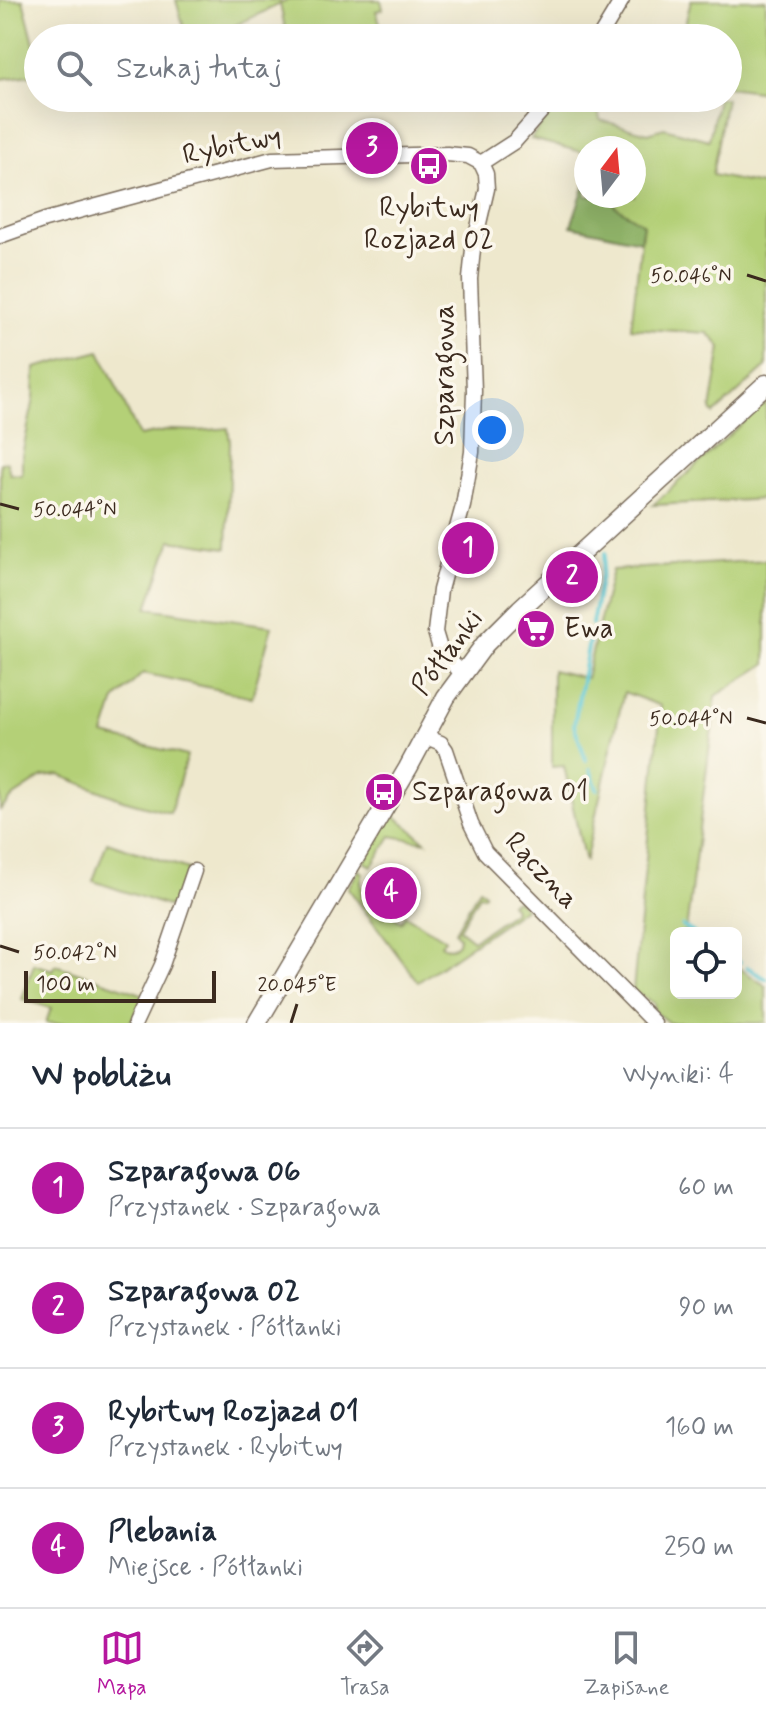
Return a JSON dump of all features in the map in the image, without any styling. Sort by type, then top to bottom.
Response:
[{"type":"street","points":[[607,24],[622,0]]},
{"type":"street","points":[[481,163],[515,141],[541,112]]},
{"type":"street","name":"Rybitwy","points":[[0,236],[45,220],[272,159],[447,154],[468,156],[481,163]]},
{"type":"street","name":"Szparagowa","points":[[462,673],[441,652],[435,632],[440,590],[463,506],[472,452],[474,391],[470,279],[473,249],[487,189],[481,163]]},
{"type":"street","name":"Półłanki","points":[[257,1023],[401,780],[446,697],[485,644],[766,384]]},
{"type":"street","name":"Rączna","points":[[424,736],[441,743],[446,750],[474,833],[485,852],[654,1023]]},
{"type":"street","points":[[135,1023],[162,965],[194,871]]},
{"type":"green space","points":[[0,0],[23,0],[29,24],[24,24],[24,76],[0,79]]},
{"type":"green space","points":[[176,0],[279,0],[281,3],[289,0],[381,0],[383,9],[376,11],[380,24],[284,24],[280,4],[238,24],[183,24]]},
{"type":"green space","points":[[691,0],[766,0],[766,92],[742,89],[742,24],[685,24]]},
{"type":"green space","points":[[550,112],[599,112],[600,120],[648,133],[664,128],[709,140],[715,112],[723,112],[712,175],[766,186],[766,367],[714,414],[711,410],[721,347],[708,333],[631,328],[643,224],[618,208],[646,208],[646,136],[574,136],[574,150],[531,139]]},
{"type":"green space","points":[[577,208],[618,208],[643,224],[640,241],[571,226]]},
{"type":"green space","points":[[100,351],[139,436],[171,430],[228,428],[227,548],[171,540],[147,608],[272,626],[252,697],[143,673],[115,700],[104,735],[187,756],[170,813],[123,800],[60,775],[43,777],[14,796],[0,810],[0,463],[7,462],[10,474],[22,475],[22,455],[34,399],[35,368]]},
{"type":"green space","points":[[766,402],[766,499],[653,505],[762,405]]},
{"type":"green space","points":[[766,560],[766,664],[716,696],[687,923],[686,927],[670,927],[670,999],[742,999],[742,970],[766,986],[766,1023],[669,1023],[655,1012],[654,1003],[633,991],[661,706],[624,692],[585,862],[564,766],[552,767],[552,670],[586,678],[612,570]]},
{"type":"green space","points":[[393,814],[426,842],[391,836],[372,866],[364,862]]},
{"type":"green space","points":[[107,842],[188,869],[176,909],[93,881]]},
{"type":"green space","points":[[359,870],[363,873],[363,904],[384,917],[388,913],[401,922],[405,915],[445,939],[441,945],[445,947],[458,943],[459,937],[455,931],[479,889],[485,893],[479,895],[459,929],[473,940],[513,912],[510,903],[517,900],[525,908],[418,982],[348,888]]},
{"type":"green space","points":[[34,964],[53,970],[56,965],[145,995],[130,1023],[46,1023],[51,1008],[22,999]]},
{"type":"waterway","points":[[592,624],[605,553]]},
{"type":"waterway","points":[[586,760],[574,725],[589,641]]},
{"type":"waterway","points":[[590,769],[597,789]]},
{"type":"waterway","points":[[747,967],[766,979]]},
{"type":"place","name":"Rybitwy Rozjazd 01","points":[[372,148]]},
{"type":"place","name":"Rybitwy Rozjazd 02","points":[[429,166]]},
{"type":"place","name":"Szparagowa 06","points":[[468,548]]},
{"type":"place","name":"Szparagowa 02","points":[[572,577]]},
{"type":"place","name":"Ewa","points":[[536,629]]},
{"type":"place","name":"Szparagowa 01","points":[[384,792]]},
{"type":"place","name":"Plebania","points":[[391,893]]}]
